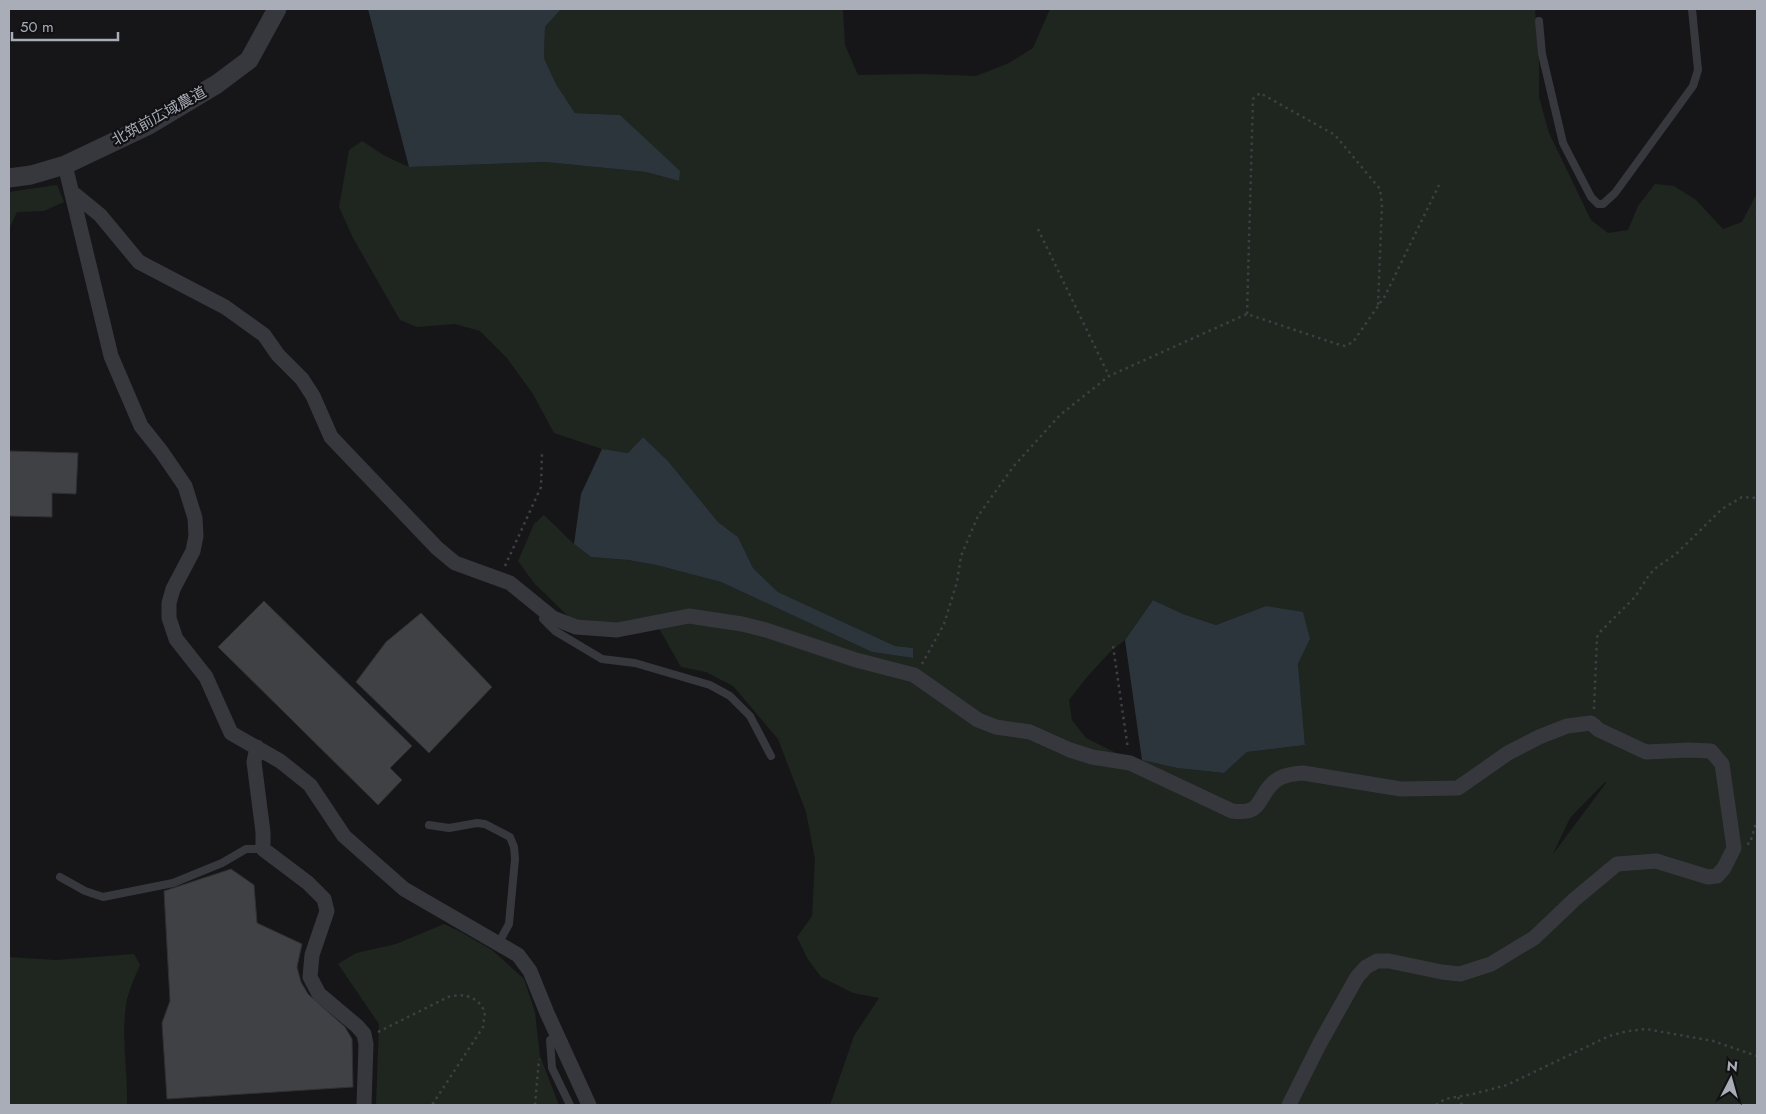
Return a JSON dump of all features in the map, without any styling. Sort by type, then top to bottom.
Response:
[{"type":"street","name":"北筑前広域農道","points":[[9,178],[31,175],[65,165],[147,126],[217,84],[249,60],[277,9]]},
{"type":"street","points":[[65,165],[111,356],[141,426],[185,486],[195,518],[196,536],[193,550],[169,603],[169,618],[176,639],[206,677],[231,733],[280,761],[310,786],[344,836],[404,889],[518,955],[530,971],[589,1105]]},
{"type":"street","points":[[73,193],[100,215],[139,262],[225,307],[264,335],[278,355],[302,379],[313,396],[331,437],[394,505],[455,563],[510,583],[553,618],[576,627],[617,630],[689,616],[742,624],[766,630],[856,660],[914,675],[978,720],[996,727],[1030,732],[1070,750],[1092,757],[1130,763],[1232,811],[1246,812],[1259,805],[1274,782],[1289,774],[1303,773],[1401,789],[1458,788],[1508,753],[1540,737],[1567,726],[1591,723],[1599,730],[1646,752],[1710,751],[1722,764],[1734,848],[1724,868],[1717,876],[1708,878],[1656,861],[1617,864],[1575,899],[1534,938],[1492,964],[1460,974],[1389,961],[1377,961],[1366,967],[1357,977],[1320,1043],[1289,1105]]},
{"type":"street","points":[[257,747],[254,762],[262,832],[262,849],[308,883],[324,899],[327,912],[312,955],[310,977],[318,994],[356,1026],[364,1036],[366,1044],[364,1105]]},
{"type":"lane","points":[[1539,21],[1542,54],[1563,143],[1591,197],[1598,204],[1603,204],[1615,193],[1693,86],[1698,70],[1692,9]]},
{"type":"lane","points":[[544,610],[543,619],[555,631],[602,658],[635,663],[710,685],[730,696],[750,716],[771,756]]},
{"type":"lane","points":[[429,826],[449,828],[477,823],[485,824],[510,837],[514,847],[515,858],[509,924],[498,944]]},
{"type":"lane","points":[[60,878],[85,891],[102,897],[172,883],[222,863],[246,849],[262,849]]},
{"type":"lane","points":[[557,1036],[550,1040],[552,1068],[570,1105]]},
{"type":"path","points":[[1247,314],[1252,99],[1260,93],[1335,135],[1380,188],[1382,204],[1378,306]]},
{"type":"path","points":[[914,675],[944,624],[962,556],[978,516],[1014,467],[1060,415],[1109,376],[1247,314],[1345,346],[1353,342],[1385,296],[1439,185]]},
{"type":"path","points":[[1038,229],[1109,376]]},
{"type":"path","points":[[499,579],[542,487],[542,452]]},
{"type":"path","points":[[1591,723],[1594,716],[1597,637],[1601,631],[1635,597],[1657,566],[1676,554],[1722,509],[1742,498],[1757,498]]},
{"type":"path","points":[[1113,646],[1130,763]]},
{"type":"path","points":[[1734,848],[1750,843],[1757,820]]},
{"type":"path","points":[[364,1036],[390,1027],[448,997],[467,996],[476,1000],[484,1012],[485,1018],[482,1027],[432,1105]]},
{"type":"path","points":[[1436,1105],[1445,1099],[1507,1085],[1609,1036],[1646,1028],[1713,1041],[1757,1056]]},
{"type":"path","points":[[1458,1097],[1462,1105]]},
{"type":"shaded area","points":[[368,9],[561,9],[545,27],[544,58],[556,84],[575,113],[620,115],[680,171],[679,181],[646,172],[545,162],[409,167]]},
{"type":"shaded area","points":[[561,9],[843,9],[845,45],[858,75],[921,74],[976,76],[1009,63],[1033,48],[1050,9],[1535,9],[1539,61],[1539,97],[1549,133],[1591,220],[1608,233],[1628,230],[1638,206],[1655,184],[1674,186],[1696,200],[1723,229],[1742,222],[1757,193],[1757,1105],[830,1105],[854,1036],[879,998],[853,993],[821,977],[807,958],[797,937],[812,916],[815,859],[806,812],[778,739],[733,686],[706,672],[681,667],[657,625],[573,621],[534,583],[518,561],[534,524],[544,515],[574,544],[591,557],[628,560],[656,565],[721,582],[872,652],[912,658],[913,648],[895,646],[778,592],[753,568],[738,537],[718,522],[668,461],[643,437],[628,453],[602,449],[554,433],[533,394],[507,358],[480,331],[455,324],[417,327],[400,320],[353,238],[339,207],[349,150],[362,141],[385,156],[409,167],[545,162],[646,172],[679,181],[620,115],[575,113],[556,84],[544,58],[545,27]],"holes":[[[1153,600],[1183,614],[1216,625],[1266,606],[1310,639],[1298,664],[1305,745],[1247,752],[1224,773],[1177,768],[1120,755],[1086,738],[1072,720],[1069,700],[1110,652],[1125,640]],[[1606,783],[1553,854],[1570,818]]]},
{"type":"shaded area","points":[[57,185],[64,202],[44,211],[17,212],[9,229],[9,192]]},
{"type":"shaded area","points":[[643,437],[668,461],[718,522],[738,537],[753,568],[778,592],[895,646],[913,648],[913,658],[872,652],[721,582],[656,565],[628,560],[591,557],[574,544],[581,494],[602,449],[628,453]]},
{"type":"shaded area","points":[[1153,600],[1183,614],[1216,625],[1266,606],[1303,612],[1310,639],[1298,664],[1305,745],[1247,752],[1224,773],[1177,768],[1142,760],[1125,640]]},
{"type":"shaded area","points":[[444,924],[492,950],[524,979],[535,1012],[540,1056],[559,1105],[376,1105],[379,1024],[338,964],[356,953],[396,944]]},
{"type":"shaded area","points":[[134,954],[140,965],[126,1005],[124,1042],[127,1105],[9,1105],[9,957],[55,960]]},
{"type":"building","points":[[9,451],[78,453],[76,494],[52,493],[52,517],[9,516]]},
{"type":"building","points":[[264,601],[412,746],[390,768],[402,780],[378,805],[218,647]]},
{"type":"building","points":[[421,613],[492,687],[429,753],[356,682],[386,642]]},
{"type":"building","points":[[231,869],[254,885],[257,923],[302,944],[297,967],[301,982],[308,994],[345,1027],[352,1039],[353,1087],[167,1099],[162,1023],[170,1001],[164,891]]}]
